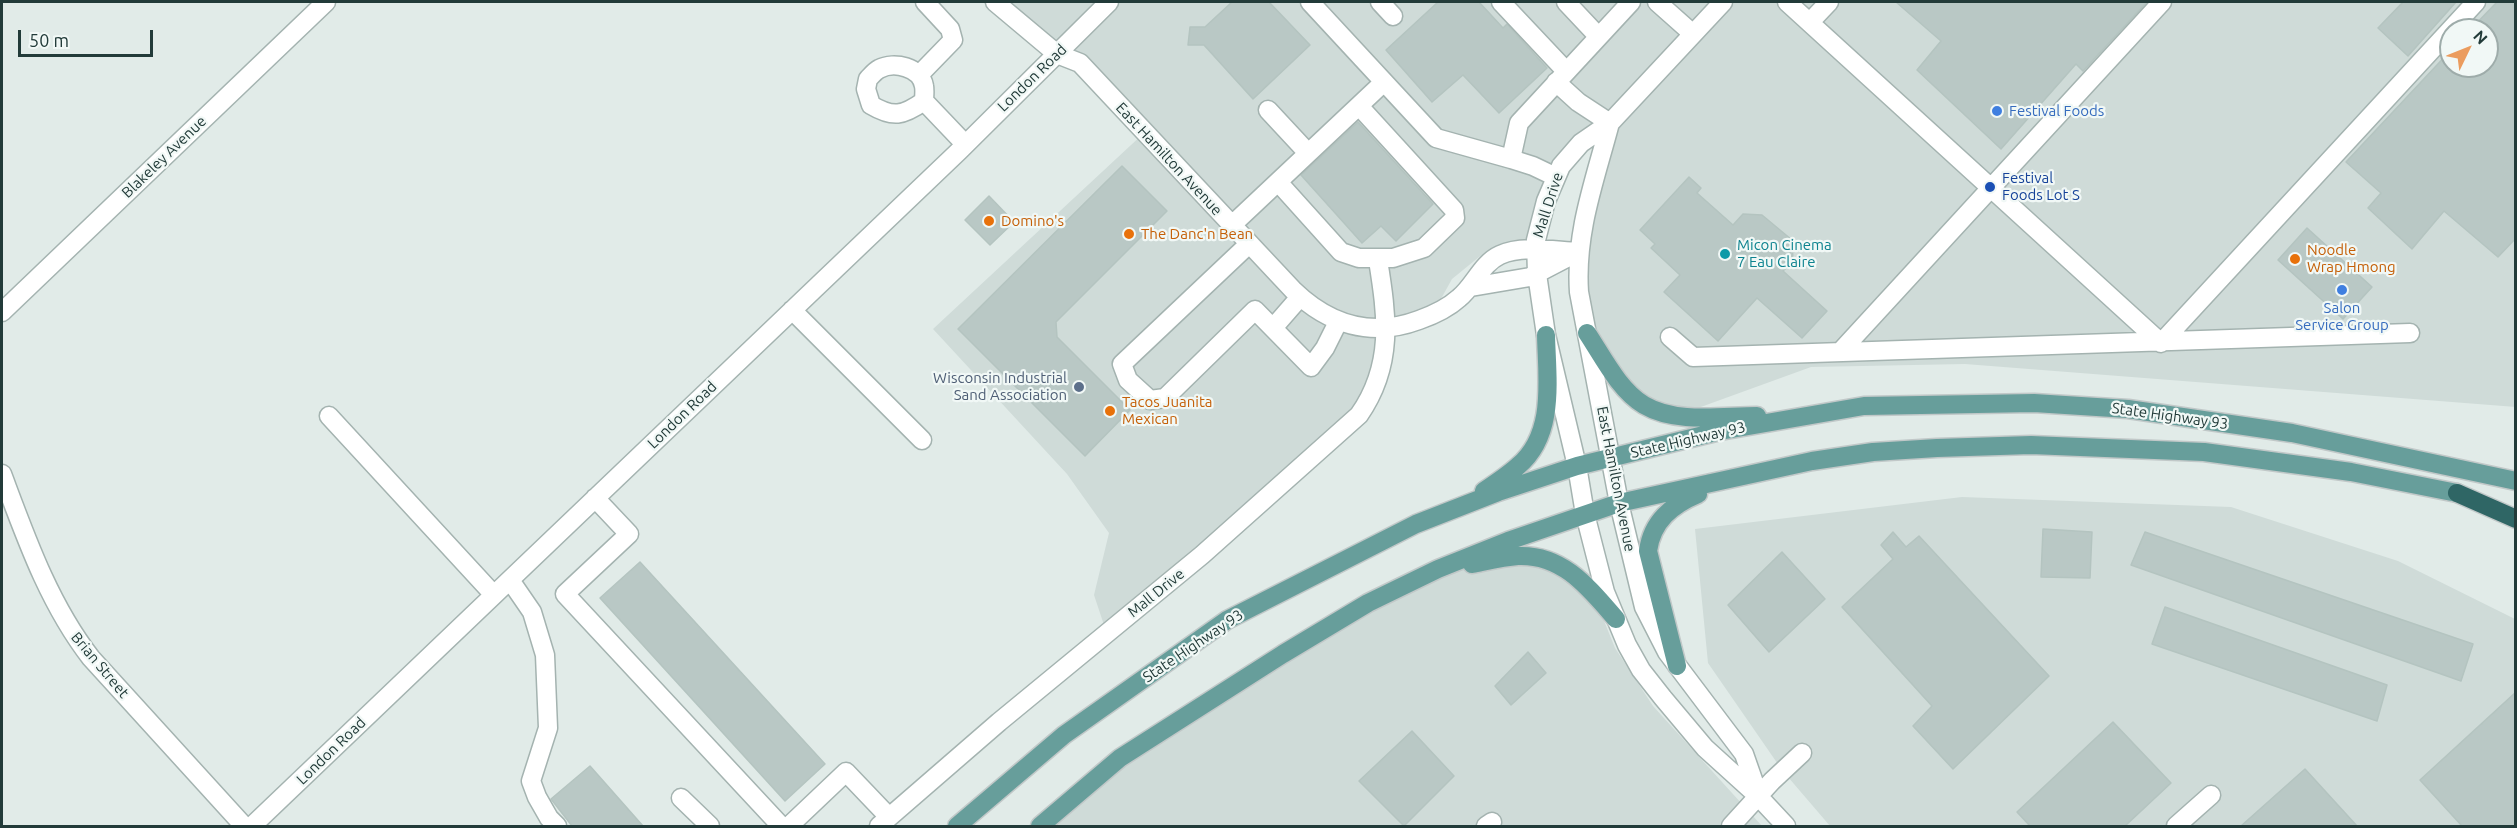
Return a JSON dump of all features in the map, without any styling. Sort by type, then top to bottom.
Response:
[{"type":"highway","points":[[2457,493],[2516,505]]},
{"type":"highway","points":[[2457,493],[2516,519]]},
{"type":"main road","points":[[1587,333],[1623,386],[1643,404],[1657,411],[1676,416],[1801,416]]},
{"type":"main road","points":[[1465,505],[1519,466],[1542,430],[1547,405],[1546,335]]},
{"type":"main road","name":"State Highway 93","points":[[957,826],[1064,735],[1227,620],[1416,524],[1465,505],[1577,466],[1720,431],[1864,406],[2034,403],[2128,409],[2292,434],[2516,481]]},
{"type":"main road","name":"State Highway 93","points":[[1040,826],[1120,758],[1283,654],[1359,609],[1438,570],[1508,541],[1619,503],[1743,474],[1873,452],[2031,445],[2204,452],[2286,462],[2457,493]]},
{"type":"main road","points":[[1677,666],[1648,551],[1650,538],[1664,515],[1677,502],[1743,474]]},
{"type":"main road","points":[[1438,570],[1517,556],[1544,559],[1569,570],[1580,579],[1616,619]]},
{"type":"street","name":"Blakeley Avenue","points":[[2,312],[326,2]]},
{"type":"street","points":[[919,75],[953,40],[950,29],[925,2]]},
{"type":"street","name":"East Hamilton Avenue","points":[[995,2],[1057,54],[1080,63],[1300,297],[1338,322],[1363,328],[1387,328],[1410,324],[1440,312],[1471,287],[1489,262],[1497,256],[1509,252],[1578,252],[1579,292],[1619,503],[1644,607],[1655,633],[1677,666],[1744,754],[1758,796]]},
{"type":"street","name":"London Road","points":[[252,826],[965,144],[1057,54],[1106,2]]},
{"type":"street","points":[[1310,2],[1436,138],[1533,166],[1556,177]]},
{"type":"street","points":[[1380,2],[1393,16]]},
{"type":"street","points":[[1501,2],[1578,102],[1610,123]]},
{"type":"street","points":[[1566,2],[1598,36]]},
{"type":"street","points":[[1511,159],[1519,123],[1631,2]]},
{"type":"street","points":[[1658,2],[1693,34]]},
{"type":"street","name":"Mall Drive","points":[[1537,274],[1535,251],[1541,220],[1556,177],[1570,153],[1610,123],[1722,2]]},
{"type":"street","points":[[1787,2],[2161,343]]},
{"type":"street","points":[[1810,22],[1829,2]]},
{"type":"street","points":[[1840,352],[2162,2]]},
{"type":"street","points":[[2161,343],[2476,2]]},
{"type":"street","points":[[924,101],[910,111],[895,114],[884,112],[871,105],[866,89],[868,79],[879,69],[893,65],[906,67],[919,75],[924,85],[924,101],[965,144]]},
{"type":"street","points":[[1232,225],[1384,82]]},
{"type":"street","points":[[1278,182],[1341,252],[1359,258],[1378,260],[1393,258],[1424,248],[1455,218],[1454,210],[1359,106]]},
{"type":"street","points":[[1268,110],[1308,153]]},
{"type":"street","name":"Mall Drive","points":[[1578,252],[1610,123]]},
{"type":"street","points":[[1249,244],[1122,364],[1128,380],[1150,400],[1165,398],[1255,310],[1311,367],[1325,348],[1338,322]]},
{"type":"street","points":[[1537,274],[1578,252]]},
{"type":"street","name":"Mall Drive","points":[[884,822],[999,722],[1202,555],[1359,415],[1370,400],[1384,355],[1387,328],[1378,260]]},
{"type":"street","name":"East Hamilton Avenue","points":[[1471,287],[1537,274],[1546,335],[1577,466],[1585,514],[1605,592],[1616,619],[1641,670],[1663,698],[1705,748],[1758,796],[1786,826]]},
{"type":"street","points":[[1273,328],[1300,297]]},
{"type":"street","points":[[792,310],[922,440]]},
{"type":"street","points":[[1670,337],[1693,357],[2410,333]]},
{"type":"street","points":[[329,416],[494,595]]},
{"type":"street","name":"Brian Street","points":[[2,474],[34,557],[72,633],[91,658],[244,826]]},
{"type":"street","points":[[595,498],[629,534],[565,594],[781,826]]},
{"type":"street","points":[[510,580],[532,612],[545,655],[548,728],[531,782],[549,818],[557,826]]},
{"type":"street","points":[[1731,826],[1772,781],[1802,753]]},
{"type":"street","points":[[789,826],[846,772],[884,822]]},
{"type":"street","points":[[2176,826],[2211,795]]},
{"type":"street","points":[[681,798],[710,826]]},
{"type":"shaded area","points":[[995,2],[2515,2],[2516,407],[1965,364],[1811,367],[1676,416],[1657,411],[1610,368],[1579,292],[1609,125],[1581,143],[1536,240],[1508,243],[1479,257],[1452,279],[1432,315],[1387,329],[1370,400],[1107,634],[1094,595],[1109,533],[1067,474],[933,329],[1145,132],[1080,63]]},
{"type":"shaded area","points":[[1962,497],[2231,507],[2398,561],[2515,619],[2515,826],[1830,826],[1782,770],[1708,663],[1695,529]]},
{"type":"shaded area","points":[[1530,556],[1592,591],[1615,648],[1653,706],[1762,826],[1040,826],[1120,758],[1438,569]]},
{"type":"building","points":[[1232,2],[1269,2],[1310,45],[1253,99],[1204,45],[1188,45],[1190,27],[1205,27]]},
{"type":"building","points":[[1438,2],[1479,2],[1503,28],[1507,24],[1547,68],[1499,113],[1463,75],[1432,102],[1386,50]]},
{"type":"building","name":"Festival Foods","points":[[1896,2],[2147,2],[2083,71],[2076,64],[2001,149],[1917,70],[1941,41]]},
{"type":"building","points":[[2403,2],[2456,2],[2442,18],[2439,18],[2439,21],[2408,56],[2378,28]]},
{"type":"building","points":[[2497,2],[2516,2],[2516,238],[2498,257],[2444,211],[2412,249],[2368,208],[2381,193],[2346,162],[2439,63],[2439,78],[2499,78],[2499,18],[2482,18]]},
{"type":"building","points":[[1358,122],[1433,204],[1396,241],[1381,226],[1362,243],[1301,175]]},
{"type":"building","points":[[1122,166],[1167,211],[1056,322],[1057,337],[1130,410],[1085,456],[958,329]]},
{"type":"building","name":"Micon Cinema 7 Eau Claire","points":[[1689,177],[1701,188],[1697,193],[1733,225],[1743,214],[1762,215],[1792,240],[1793,261],[1783,271],[1827,311],[1802,338],[1757,298],[1718,341],[1664,292],[1680,275],[1651,248],[1655,244],[1640,230]]},
{"type":"building","name":"Domino's","points":[[989,196],[1014,222],[990,245],[965,220]]},
{"type":"building","points":[[2307,228],[2372,287],[2343,319],[2278,260]]},
{"type":"building","points":[[2043,529],[2092,532],[2090,578],[2041,577]]},
{"type":"building","points":[[1893,532],[1906,547],[1919,536],[2049,676],[1953,769],[1913,726],[1932,706],[1842,607],[1893,559],[1881,545]]},
{"type":"building","points":[[2145,532],[2473,644],[2461,681],[2131,565]]},
{"type":"building","points":[[1782,552],[1825,599],[1769,652],[1728,605]]},
{"type":"building","points":[[640,562],[825,764],[785,801],[600,598]]},
{"type":"building","points":[[2165,607],[2387,685],[2377,721],[2152,644]]},
{"type":"building","points":[[1528,652],[1546,673],[1511,705],[1495,686]]},
{"type":"building","points":[[2516,692],[2516,826],[2462,826],[2420,780]]},
{"type":"building","points":[[2113,722],[2171,783],[2125,826],[2030,826],[2017,812]]},
{"type":"building","points":[[1412,731],[1454,776],[1404,826],[1359,781]]},
{"type":"building","points":[[590,766],[643,826],[572,826],[551,799]]},
{"type":"building","points":[[2305,769],[2357,826],[2241,826]]},
{"type":"place","name":"Festival Foods","points":[[1997,111]]},
{"type":"place","name":"Festival Foods Lot S","points":[[1990,187]]},
{"type":"place","name":"Domino's","points":[[989,221]]},
{"type":"place","name":"The Danc'n Bean","points":[[1129,234]]},
{"type":"place","name":"Micon Cinema 7 Eau Claire","points":[[1725,254]]},
{"type":"place","name":"Noodle Wrap Hmong","points":[[2295,259]]},
{"type":"place","name":"Salon Service Group","points":[[2342,290]]},
{"type":"place","name":"Wisconsin Industrial Sand Association","points":[[1079,387]]},
{"type":"place","name":"Tacos Juanita Mexican","points":[[1110,411]]}]
